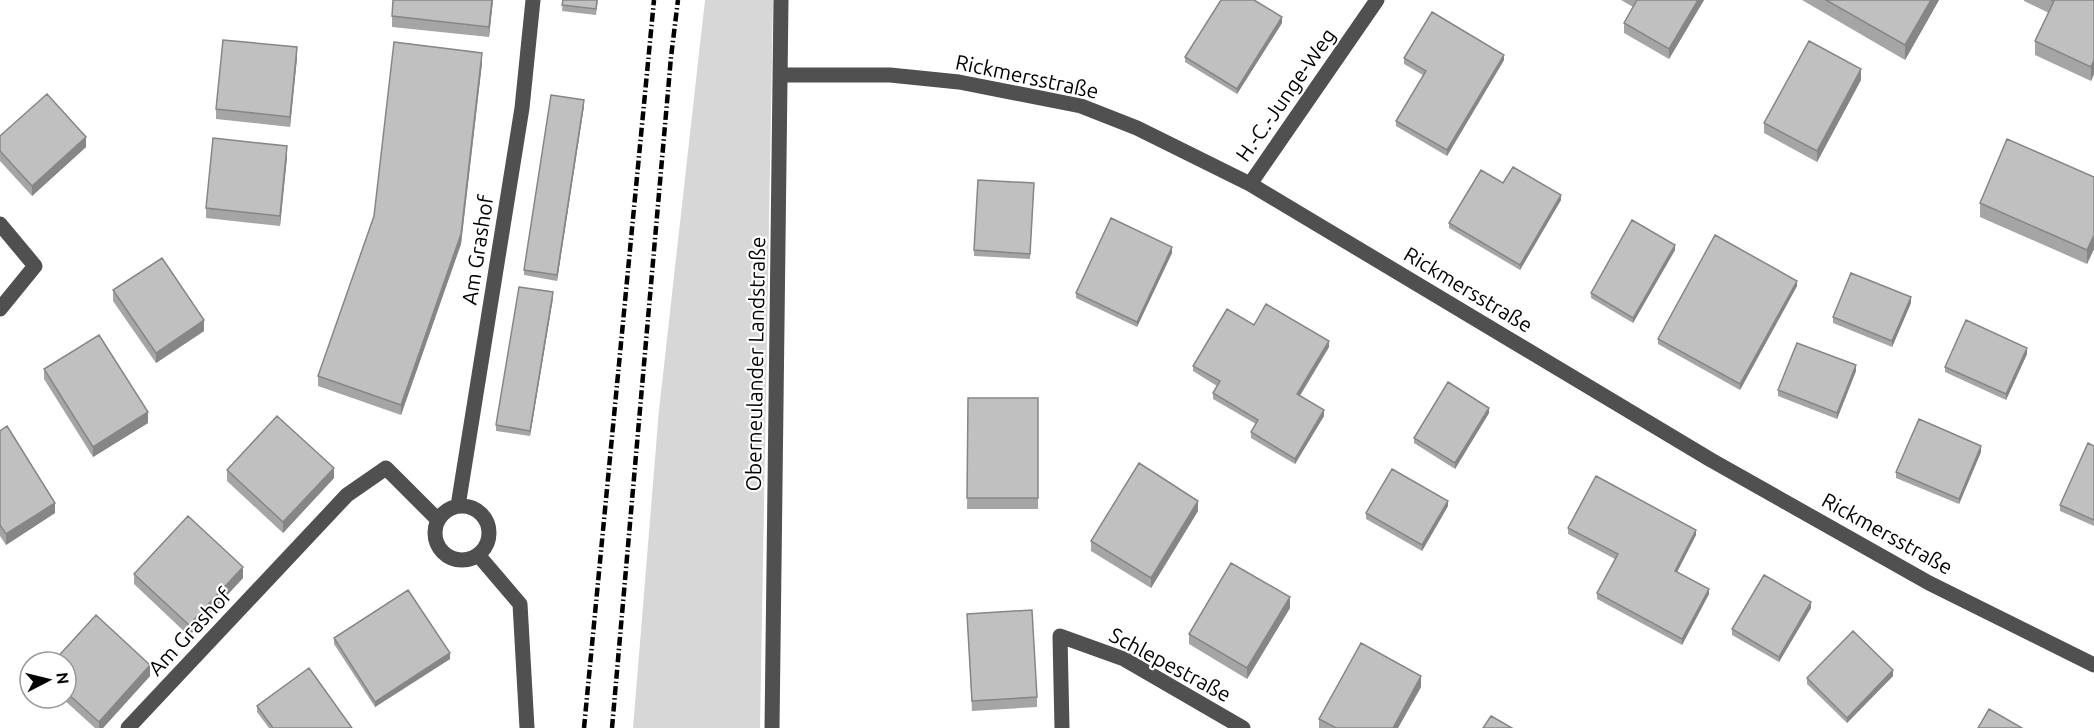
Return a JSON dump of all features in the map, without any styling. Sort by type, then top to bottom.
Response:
[{"type":"street","name":"Am Grashof","points":[[458,506],[522,108],[532,0]]},
{"type":"street","name":"Oberneulander Landstraße","points":[[772,728],[781,0]]},
{"type":"street","name":"H.-C.-Junge-Weg","points":[[1250,184],[1377,0]]},
{"type":"street","name":"Rickmersstraße","points":[[780,75],[890,75],[948,81],[1081,106],[1137,128],[1250,184],[1711,460],[1929,583],[2094,665]]},
{"type":"street","points":[[0,224],[35,266],[0,309]]},
{"type":"street","name":"Am Grashof","points":[[128,728],[347,495],[386,468],[438,520]]},
{"type":"street","points":[[458,506],[470,506],[481,512],[488,522],[489,540],[478,556],[461,560],[444,554],[437,544],[435,532],[438,520],[446,511],[458,506]]},
{"type":"street","points":[[478,556],[520,604],[526,669],[527,728]]},
{"type":"street","name":"Schlepestraße","points":[[1062,728],[1060,636],[1124,659],[1243,728]]},
{"type":"shaded area","points":[[705,0],[773,0],[760,728],[633,728],[659,410]]},
{"type":"building","points":[[393,0],[492,0],[489,27],[392,16]]},
{"type":"building","points":[[563,0],[597,0],[596,9],[562,5]]},
{"type":"building","points":[[1221,0],[1254,0],[1282,17],[1237,89],[1185,57]]},
{"type":"building","points":[[1637,0],[1698,0],[1669,49],[1624,23]]},
{"type":"building","points":[[1826,0],[1931,0],[1905,45]]},
{"type":"building","points":[[2051,0],[2094,0],[2094,60],[2091,67],[2035,41],[2054,1]]},
{"type":"building","points":[[1432,12],[1504,55],[1447,150],[1396,121],[1426,71],[1404,58]]},
{"type":"building","points":[[223,40],[297,47],[290,117],[216,109]]},
{"type":"building","points":[[1809,41],[1861,69],[1817,151],[1764,123]]},
{"type":"building","points":[[394,42],[482,53],[461,234],[401,405],[318,376],[374,216]]},
{"type":"building","points":[[47,94],[86,137],[32,186],[0,151],[0,136]]},
{"type":"building","points":[[551,95],[584,100],[557,275],[524,270]]},
{"type":"building","points":[[213,138],[287,146],[280,216],[206,208]]},
{"type":"building","points":[[2007,139],[2094,177],[2094,235],[2087,250],[1980,203]]},
{"type":"building","points":[[1513,167],[1561,195],[1520,265],[1449,223],[1481,170],[1503,183]]},
{"type":"building","points":[[978,180],[1034,183],[1030,254],[974,250]]},
{"type":"building","points":[[1111,218],[1172,247],[1137,322],[1076,293]]},
{"type":"building","points":[[1632,220],[1675,245],[1633,318],[1591,293]]},
{"type":"building","points":[[1715,235],[1797,281],[1740,384],[1658,339]]},
{"type":"building","points":[[162,258],[204,320],[156,353],[113,290]]},
{"type":"building","points":[[1851,273],[1911,297],[1892,341],[1833,317]]},
{"type":"building","points":[[519,287],[553,292],[530,431],[496,425]]},
{"type":"building","points":[[1266,304],[1329,341],[1297,394],[1324,410],[1295,459],[1251,432],[1258,420],[1213,393],[1220,381],[1193,366],[1227,309],[1254,325]]},
{"type":"building","points":[[1966,320],[2027,348],[2006,394],[1945,367]]},
{"type":"building","points":[[99,335],[148,412],[93,447],[44,369]]},
{"type":"building","points":[[1797,343],[1856,365],[1837,413],[1778,390]]},
{"type":"building","points":[[1448,382],[1489,408],[1455,463],[1414,438]]},
{"type":"building","points":[[968,398],[1038,398],[1038,498],[967,498]]},
{"type":"building","points":[[277,416],[334,468],[283,522],[227,470]]},
{"type":"building","points":[[1919,419],[1981,446],[1959,499],[1896,472]]},
{"type":"building","points":[[7,426],[55,503],[6,534],[0,525],[0,431]]},
{"type":"building","points":[[2088,443],[2094,446],[2094,520],[2060,505]]},
{"type":"building","points":[[1139,463],[1198,501],[1151,578],[1091,541]]},
{"type":"building","points":[[1392,469],[1448,501],[1422,545],[1366,513]]},
{"type":"building","points":[[1596,476],[1696,530],[1675,571],[1709,589],[1682,639],[1597,593],[1618,554],[1568,528]]},
{"type":"building","points":[[188,516],[243,567],[189,625],[134,574]]},
{"type":"building","points":[[1231,563],[1290,597],[1247,668],[1189,634]]},
{"type":"building","points":[[1764,575],[1811,602],[1779,657],[1732,629]]},
{"type":"building","points":[[408,590],[450,653],[375,702],[334,638]]},
{"type":"building","points":[[1032,610],[1037,697],[972,701],[967,614]]},
{"type":"building","points":[[96,615],[150,665],[99,722],[78,703],[78,650],[64,650]]},
{"type":"building","points":[[1853,631],[1893,670],[1847,718],[1807,678]]},
{"type":"building","points":[[1361,643],[1421,676],[1393,728],[1336,728],[1319,719]]},
{"type":"building","points":[[309,668],[352,728],[273,728],[257,706]]},
{"type":"building","points":[[1989,709],[2022,728],[1978,728]]},
{"type":"building","points":[[1491,716],[1512,728],[1483,728]]},
{"type":"railway","points":[[584,728],[654,0]]},
{"type":"railway","points":[[612,728],[671,57],[678,0]]}]
